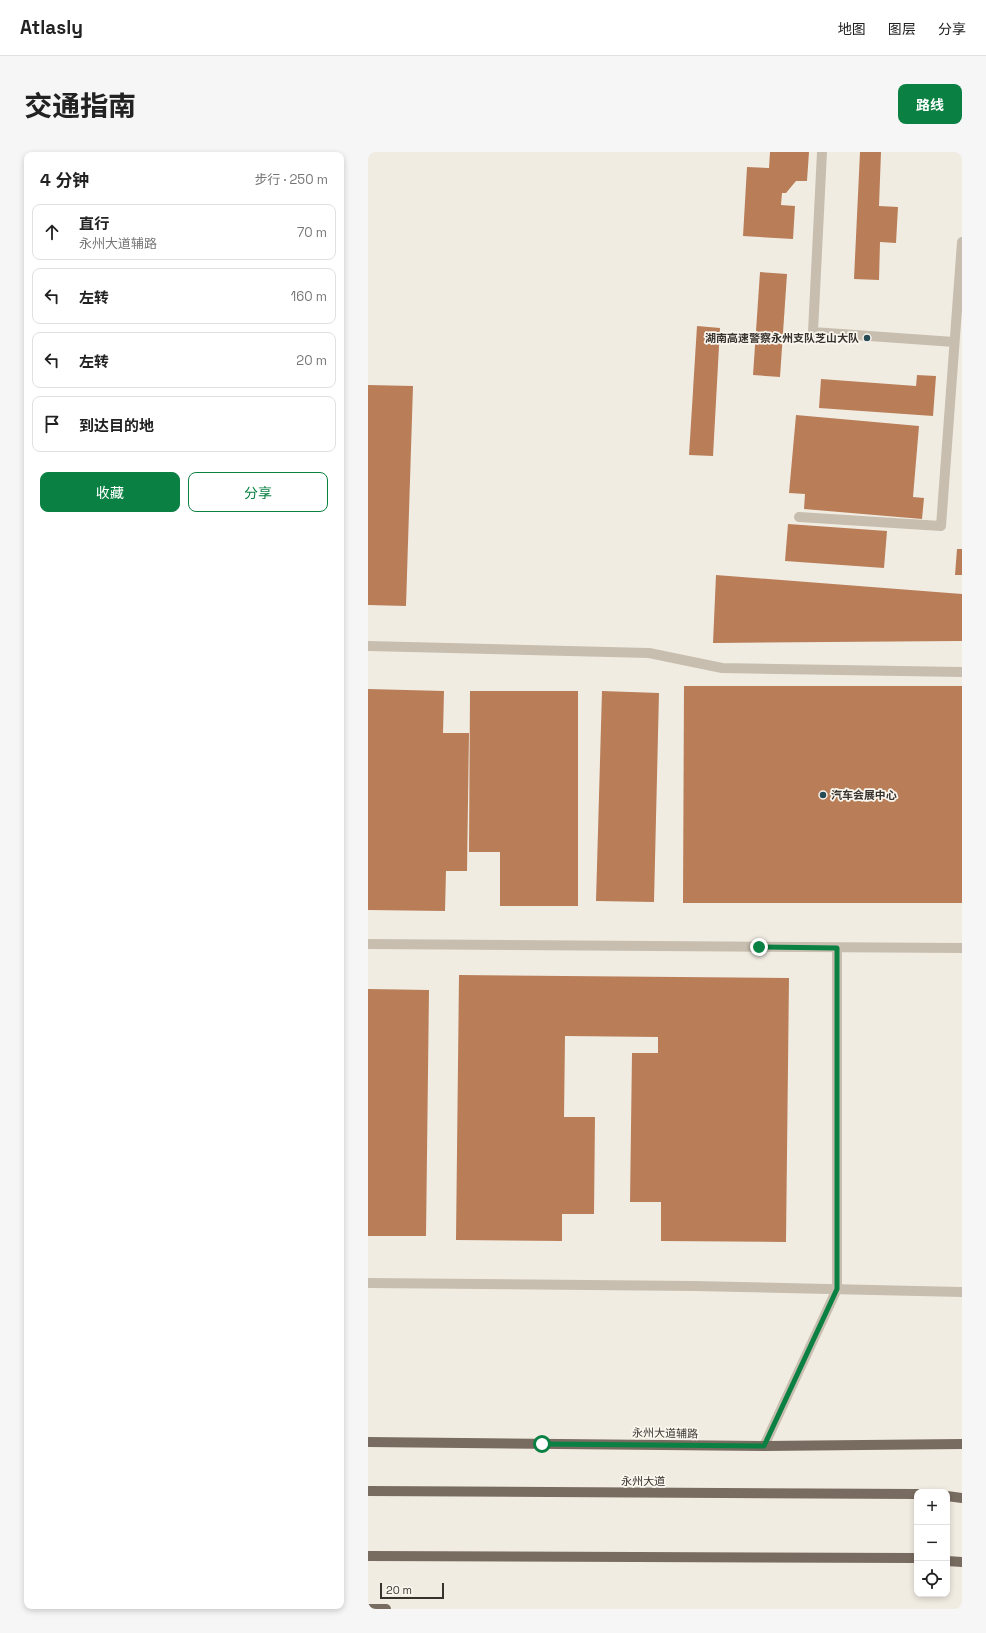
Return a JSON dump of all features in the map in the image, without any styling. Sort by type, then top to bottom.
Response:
[{"type":"main road","name":"永州大道辅路","points":[[368,1442],[764,1446],[962,1444]]},
{"type":"main road","name":"永州大道","points":[[368,1491],[914,1494]]},
{"type":"main road","points":[[950,1495],[962,1493]]},
{"type":"main road","points":[[950,1496],[962,1498]]},
{"type":"main road","points":[[368,1556],[914,1558]]},
{"type":"main road","points":[[950,1557],[962,1556]]},
{"type":"main road","points":[[950,1560],[962,1562]]},
{"type":"main road","points":[[368,1609],[386,1609]]},
{"type":"lane","points":[[822,152],[813,332],[954,342]]},
{"type":"lane","points":[[799,517],[941,526],[962,242]]},
{"type":"lane","points":[[368,646],[649,652],[722,668],[962,672]]},
{"type":"lane","points":[[368,944],[962,948]]},
{"type":"lane","points":[[764,1446],[837,1289],[837,948]]},
{"type":"lane","points":[[368,1283],[962,1292]]},
{"type":"building","points":[[770,152],[809,152],[807,181],[796,181],[786,193],[782,193],[781,205],[795,206],[793,239],[743,236],[747,167],[769,168]]},
{"type":"building","points":[[860,152],[881,152],[879,206],[898,207],[896,243],[880,242],[879,280],[854,279]]},
{"type":"building","points":[[760,272],[787,274],[780,377],[753,375]]},
{"type":"building","points":[[697,326],[720,328],[713,456],[689,455]]},
{"type":"building","points":[[917,375],[936,376],[933,416],[819,408],[821,379],[916,386]]},
{"type":"building","points":[[368,385],[413,386],[406,606],[368,605]]},
{"type":"building","points":[[796,415],[919,426],[913,497],[924,498],[922,519],[804,509],[805,494],[789,493]]},
{"type":"building","points":[[788,524],[887,531],[884,568],[785,561]]},
{"type":"building","points":[[957,549],[962,549],[962,575],[955,575]]},
{"type":"building","points":[[716,575],[962,594],[962,641],[713,643]]},
{"type":"building","name":"汽车会展中心","points":[[684,686],[962,686],[962,903],[683,903]]},
{"type":"building","points":[[368,689],[444,691],[443,733],[469,733],[467,871],[446,871],[445,911],[368,910]]},
{"type":"building","points":[[470,691],[578,691],[578,906],[500,906],[500,852],[469,852]]},
{"type":"building","points":[[602,691],[659,693],[654,902],[596,901]]},
{"type":"building","points":[[459,975],[789,978],[786,1242],[661,1241],[661,1202],[630,1202],[632,1053],[658,1053],[658,1037],[565,1036],[564,1117],[595,1117],[594,1214],[562,1214],[562,1241],[456,1240]]},
{"type":"building","points":[[368,989],[429,990],[426,1236],[368,1236]]},
{"type":"place","name":"湖南高速警察永州支队芝山大队","points":[[867,338]]},
{"type":"place","name":"汽车会展中心","points":[[823,795]]},
{"type":"route","points":[[542,1444],[764,1446],[837,1289],[837,948],[759,947]]}]
